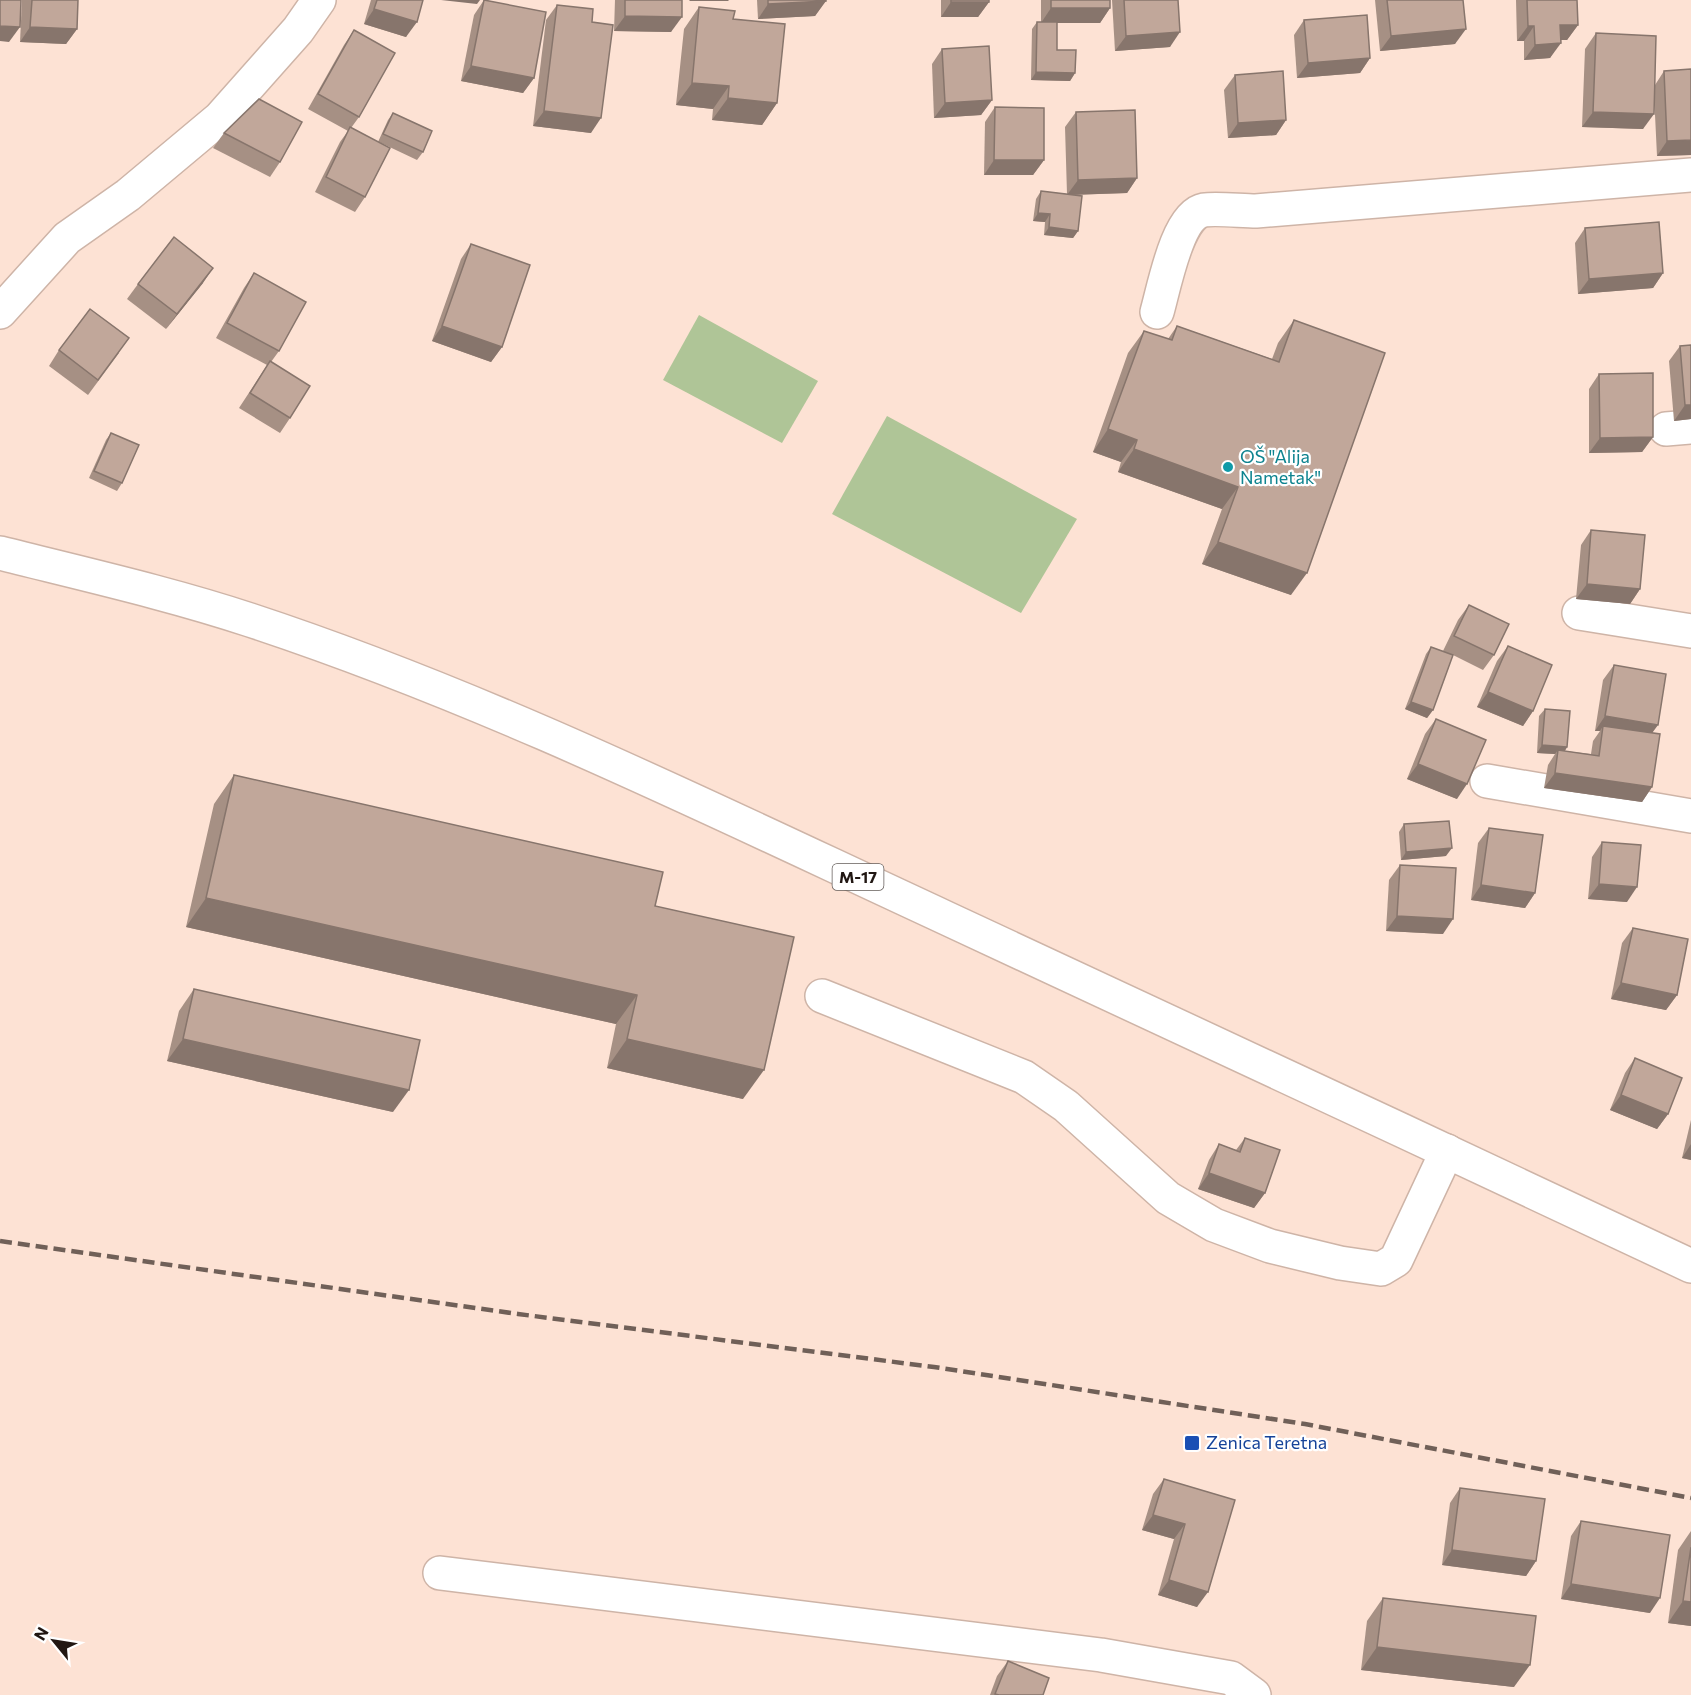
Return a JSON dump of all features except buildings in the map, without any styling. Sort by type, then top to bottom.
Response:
[{"type":"street","points":[[0,312],[67,238],[128,195],[220,118],[298,30],[319,0]]},
{"type":"street","points":[[1157,312],[1178,240],[1188,221],[1203,210],[1256,211],[1691,175]]},
{"type":"street","name":"M-17","points":[[0,553],[246,618],[354,656],[489,709],[672,791],[1691,1266]]},
{"type":"street","points":[[1579,613],[1691,631]]},
{"type":"street","points":[[1487,781],[1691,816]]},
{"type":"street","points":[[822,996],[1024,1077],[1066,1106],[1168,1198],[1214,1225],[1270,1246],[1340,1263],[1381,1269],[1396,1260],[1447,1151]]},
{"type":"street","points":[[440,1573],[1101,1655],[1231,1678],[1254,1695]]},
{"type":"green space","points":[[699,315],[818,381],[782,443],[663,380]]},
{"type":"green space","points":[[887,416],[1077,519],[1021,613],[832,514]]},
{"type":"railway","points":[[0,1241],[518,1314],[934,1367],[1305,1424],[1691,1498]]},
{"type":"place","name":"OŠ \"Alija Nametak\"","points":[[1228,467]]},
{"type":"place","name":"Zenica Teretna","points":[[1192,1443]]}]
